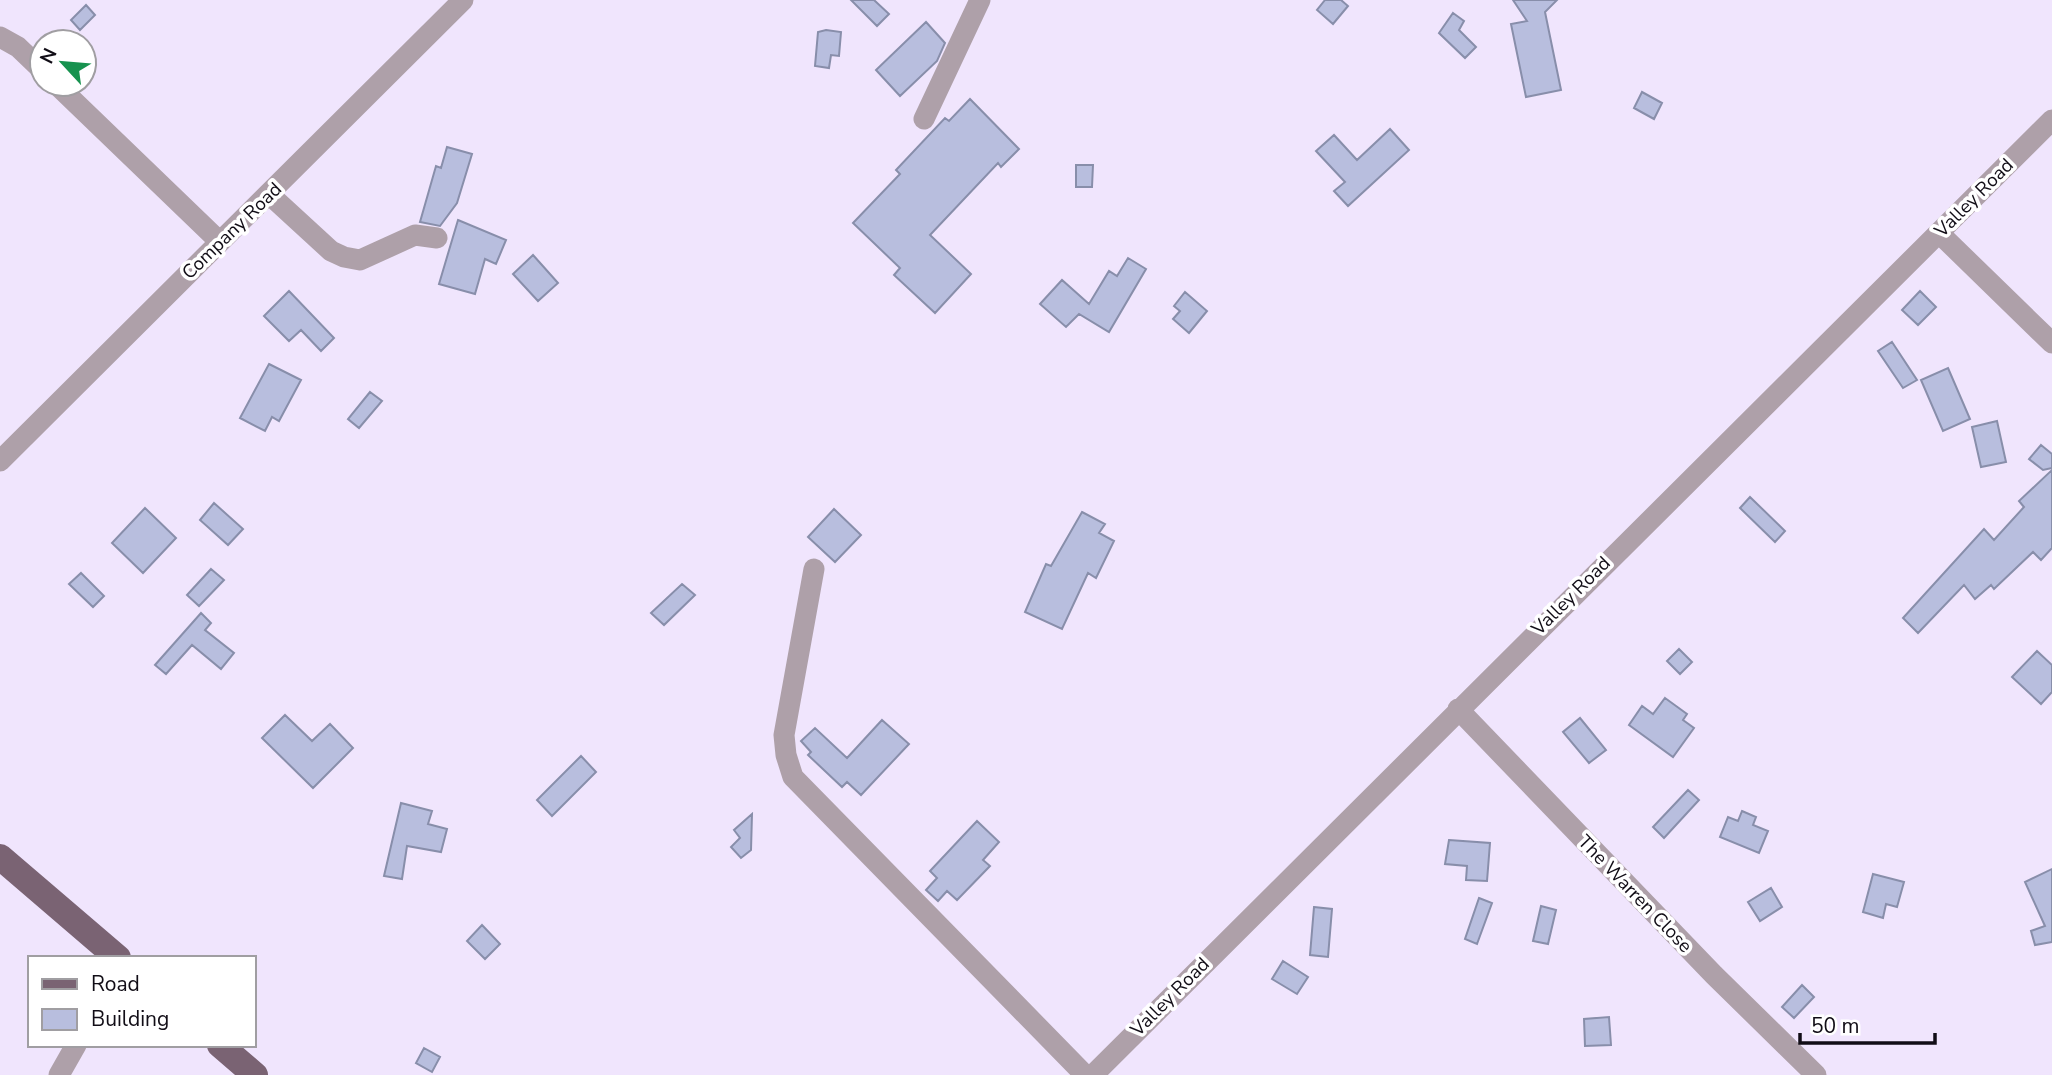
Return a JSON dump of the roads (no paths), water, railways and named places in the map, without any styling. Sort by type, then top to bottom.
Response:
[{"type":"main road","points":[[0,857],[116,956]]},
{"type":"main road","points":[[222,1047],[255,1075]]},
{"type":"street","name":"Company Road","points":[[0,461],[463,0]]},
{"type":"street","points":[[924,119],[980,0]]},
{"type":"street","points":[[0,37],[18,47],[28,57]]},
{"type":"street","points":[[71,98],[220,242]]},
{"type":"street","name":"Valley Road","points":[[1093,1075],[2052,120]]},
{"type":"street","points":[[270,195],[331,251],[344,257],[360,260],[415,235],[437,238]]},
{"type":"street","points":[[1939,233],[2052,343]]},
{"type":"street","points":[[814,569],[784,735],[786,755],[793,776],[1085,1075]]},
{"type":"street","name":"The Warren Close","points":[[1458,709],[1704,966],[1816,1075]]},
{"type":"street","points":[[59,1075],[75,1047]]}]
